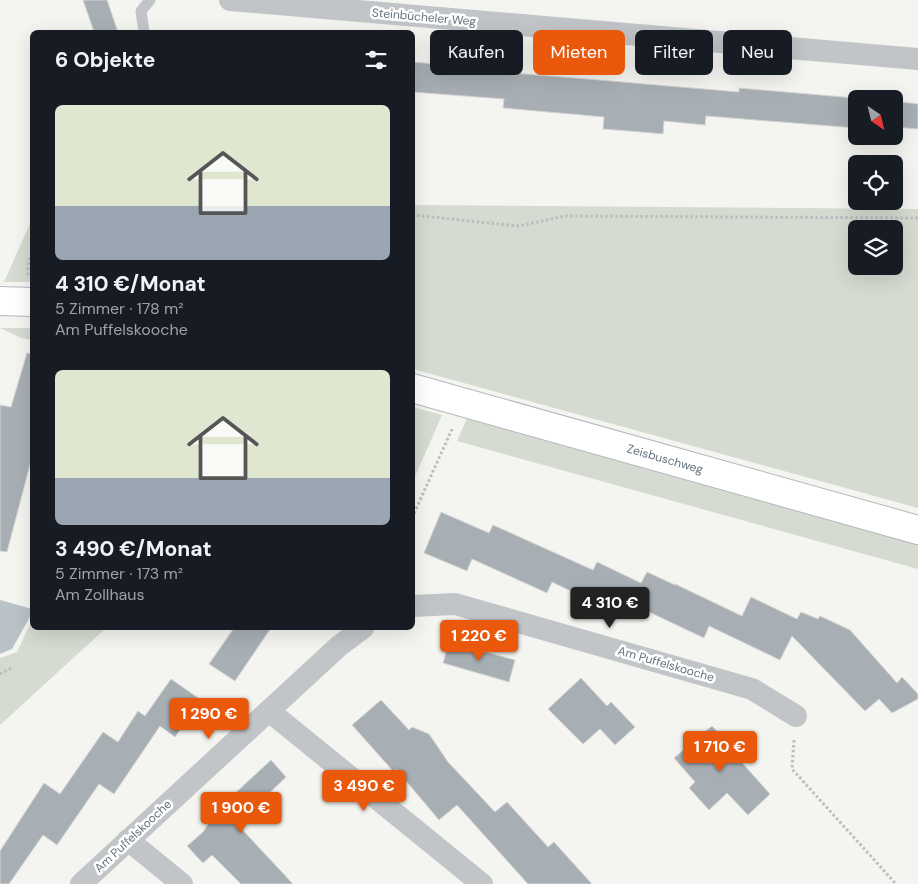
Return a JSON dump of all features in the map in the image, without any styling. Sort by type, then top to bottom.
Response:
[{"type":"street","name":"Steinbücheler Weg","points":[[230,0],[918,59]]},
{"type":"street","points":[[0,300],[30,302]]},
{"type":"street","name":"Zeisbuschweg","points":[[415,389],[918,530]]},
{"type":"street","name":"Am Puffelskooche","points":[[415,606],[455,604],[752,689],[796,716]]},
{"type":"street","name":"Am Puffelskooche","points":[[80,884],[338,646],[361,630]]},
{"type":"street","points":[[269,711],[482,884]]},
{"type":"street","points":[[128,840],[182,884]]},
{"type":"lane","points":[[144,30],[141,11],[150,0]]},
{"type":"path","points":[[415,214],[518,226],[565,216],[918,218]]},
{"type":"path","points":[[415,511],[464,402]]},
{"type":"path","points":[[0,674],[12,668]]},
{"type":"path","points":[[796,716],[792,769],[896,884]]},
{"type":"shaded area","points":[[415,205],[848,208],[848,210],[918,209],[918,508],[415,370]]},
{"type":"shaded area","points":[[30,224],[30,282],[4,282]]},
{"type":"shaded area","points":[[0,328],[30,328],[30,340],[21,338]]},
{"type":"shaded area","points":[[415,408],[442,415],[415,476]]},
{"type":"shaded area","points":[[468,416],[918,542],[918,569],[457,441]]},
{"type":"shaded area","points":[[0,600],[30,608],[30,617],[12,649],[0,654]]},
{"type":"shaded area","points":[[30,624],[30,630],[104,630],[0,725],[0,658],[17,652]]},
{"type":"building","points":[[83,0],[107,0],[117,30],[93,30]]},
{"type":"building","points":[[415,62],[430,63],[430,75],[523,74],[739,92],[739,88],[848,97],[848,127],[706,116],[705,125],[664,121],[663,134],[603,129],[604,117],[503,108],[504,99],[415,92]]},
{"type":"building","points":[[903,102],[918,104],[918,129],[903,128]]},
{"type":"building","points":[[27,353],[30,354],[30,465],[7,552],[0,551],[0,405],[11,407]]},
{"type":"building","points":[[441,512],[489,533],[493,525],[593,570],[597,562],[641,583],[647,572],[742,616],[751,597],[797,619],[801,612],[818,619],[820,616],[850,630],[897,683],[902,677],[918,694],[918,699],[892,713],[879,699],[865,711],[792,636],[780,660],[709,626],[704,638],[628,602],[621,615],[552,582],[547,593],[472,559],[467,571],[424,553]]},
{"type":"building","points":[[233,630],[270,630],[235,681],[209,664]]},
{"type":"building","points":[[449,642],[515,660],[509,682],[443,663]]},
{"type":"building","points":[[581,678],[607,706],[611,702],[635,727],[615,745],[600,729],[583,744],[548,709]]},
{"type":"building","points":[[171,679],[201,700],[175,737],[160,726],[114,794],[99,784],[57,845],[43,835],[9,884],[0,884],[0,851],[44,783],[60,794],[103,732],[118,742],[138,711],[145,716]]},
{"type":"building","points":[[381,700],[409,730],[412,727],[429,734],[448,762],[495,812],[507,802],[548,847],[554,842],[592,884],[528,884],[457,805],[439,820],[396,769],[393,771],[352,725]]},
{"type":"building","points":[[712,726],[738,754],[736,756],[770,794],[748,815],[727,793],[709,810],[689,788],[695,782],[674,758]]},
{"type":"building","points":[[271,760],[286,777],[237,824],[293,884],[241,884],[212,855],[203,863],[187,846],[203,832],[218,809]]}]
